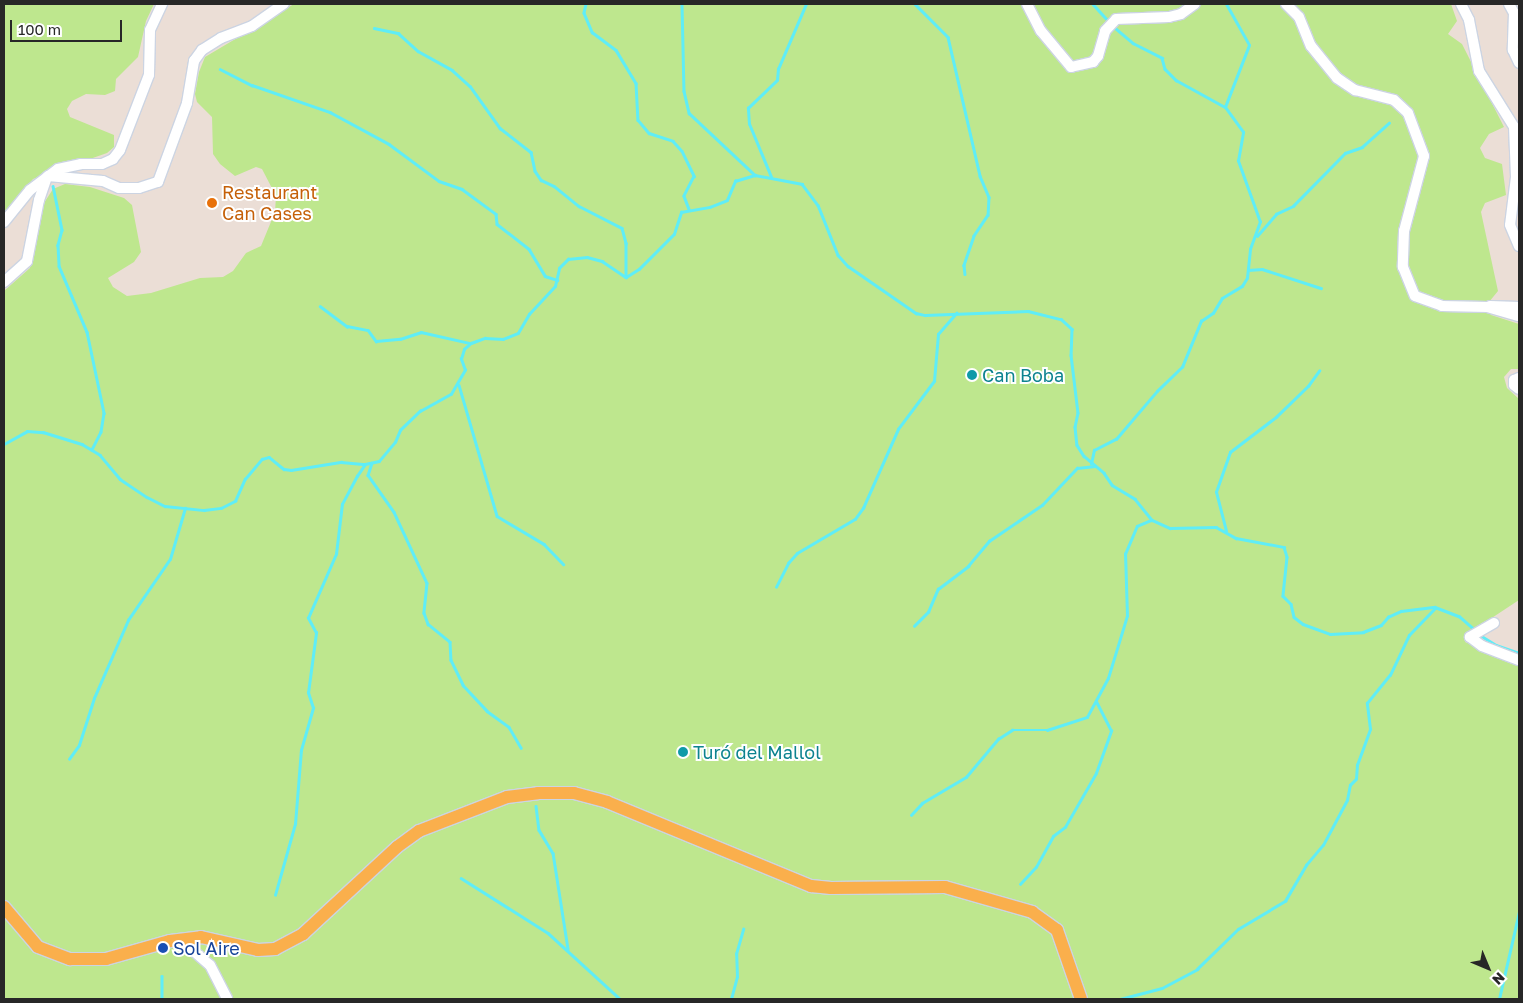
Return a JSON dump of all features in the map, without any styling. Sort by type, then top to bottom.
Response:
[{"type":"main road","points":[[4,907],[38,947],[70,959],[106,959],[181,940],[216,938],[258,950],[280,948],[303,934],[397,847],[419,831],[507,797],[538,792],[574,793],[607,802],[811,886],[831,888],[945,887],[1032,912],[1057,930],[1081,999]]},
{"type":"street","points":[[4,222],[30,190],[48,176],[71,165],[102,164],[113,159],[120,150],[149,75],[150,30],[162,4]]},
{"type":"street","points":[[48,176],[103,181],[119,188],[139,188],[158,182],[186,103],[194,61],[209,46],[252,26],[284,4]]},
{"type":"street","points":[[1027,4],[1041,30],[1070,67],[1093,62],[1098,56],[1104,32],[1116,19],[1168,17],[1181,14],[1195,4]]},
{"type":"street","points":[[1286,4],[1298,17],[1312,46],[1337,78],[1355,90],[1394,100],[1408,113],[1424,164],[1409,202],[1404,231],[1403,267],[1410,289],[1415,296],[1429,304],[1487,307],[1519,316]]},
{"type":"street","points":[[1461,4],[1469,20],[1479,71],[1514,127],[1516,177],[1510,225],[1519,246]]},
{"type":"street","points":[[1509,4],[1514,13],[1513,50],[1519,63]]},
{"type":"street","points":[[4,282],[27,260],[39,200],[48,176]]},
{"type":"street","points":[[1487,307],[1498,304],[1519,307]]},
{"type":"street","points":[[1519,378],[1514,380],[1519,390]]},
{"type":"street","points":[[1494,623],[1470,637],[1482,646],[1519,660]]},
{"type":"street","points":[[181,940],[210,965],[227,999]]},
{"type":"green space","points":[[4,4],[154,4],[146,21],[138,57],[116,79],[115,91],[105,95],[86,94],[72,101],[67,109],[70,117],[114,135],[114,147],[107,153],[33,179],[4,215]]},
{"type":"green space","points":[[294,4],[1451,4],[1457,21],[1448,34],[1462,44],[1504,127],[1489,134],[1480,148],[1485,158],[1502,164],[1506,195],[1485,203],[1481,212],[1498,291],[1489,302],[1491,315],[1519,324],[1519,369],[1511,369],[1504,377],[1507,388],[1519,399],[1519,600],[1469,633],[1465,642],[1519,663],[1519,999],[4,999],[4,291],[30,268],[44,203],[53,189],[65,184],[90,187],[124,198],[132,205],[141,252],[134,262],[108,278],[113,287],[127,296],[151,293],[200,278],[223,277],[233,271],[246,253],[261,246],[275,212],[276,196],[262,169],[256,167],[235,176],[220,164],[213,154],[212,117],[197,102],[195,94],[199,72],[205,57]]},
{"type":"waterway","points":[[586,4],[584,13],[592,32],[616,50],[636,83],[638,120],[649,133],[673,141],[682,151],[694,176],[684,196],[689,209]]},
{"type":"waterway","points":[[682,4],[684,91],[689,113],[755,175]]},
{"type":"waterway","points":[[771,177],[749,124],[748,108],[777,80],[778,69],[806,4]]},
{"type":"waterway","points":[[915,4],[948,37],[980,176],[989,197],[988,215],[974,236],[964,265],[965,274]]},
{"type":"waterway","points":[[1093,4],[1110,23]]},
{"type":"waterway","points":[[1091,464],[1094,450],[1116,439],[1157,391],[1182,367],[1201,321],[1213,313],[1222,298],[1242,286],[1247,278],[1250,249],[1260,222],[1238,161],[1243,132],[1225,107],[1249,45],[1226,4]]},
{"type":"waterway","points":[[1114,27],[1133,43],[1162,58],[1165,69],[1176,80],[1225,107]]},
{"type":"waterway","points":[[374,28],[398,33],[418,51],[452,70],[470,86],[500,128],[531,152],[535,171],[541,180],[554,186],[579,206],[622,228],[626,243],[626,277]]},
{"type":"waterway","points":[[220,69],[252,85],[330,112],[389,144],[439,181],[462,189],[496,214],[497,224],[529,249],[545,276],[557,280]]},
{"type":"waterway","points":[[1257,236],[1276,214],[1293,206],[1345,153],[1362,147],[1389,123]]},
{"type":"waterway","points":[[626,277],[639,269],[674,234],[681,212],[710,207],[727,200],[735,181],[755,175],[802,184],[818,205],[838,255],[848,266],[916,313],[925,315],[1028,311],[1061,319],[1072,329],[1071,355],[1078,413],[1075,427],[1077,445],[1084,456],[1104,473],[1112,485],[1135,499],[1152,520],[1170,528],[1216,527],[1236,538],[1284,547],[1287,557],[1283,596],[1291,604],[1294,617],[1303,624],[1330,634],[1363,632],[1381,625],[1388,617],[1401,611],[1435,607],[1459,616],[1476,631]]},
{"type":"waterway","points":[[53,186],[62,230],[58,245],[59,266],[87,332],[104,413],[101,432],[92,450]]},
{"type":"waterway","points":[[275,895],[295,824],[301,750],[313,708],[308,693],[316,633],[308,618],[336,554],[342,504],[357,476],[365,464],[379,461],[395,442],[400,430],[420,411],[451,394],[465,370],[461,359],[464,349],[471,343],[485,338],[503,339],[518,333],[529,314],[555,286],[559,268],[568,259],[587,257],[602,261],[626,277]]},
{"type":"waterway","points":[[1248,270],[1262,269],[1321,288]]},
{"type":"waterway","points":[[320,306],[347,326],[368,330],[376,341],[400,339],[421,332],[470,343]]},
{"type":"waterway","points":[[776,587],[788,563],[797,553],[855,519],[863,508],[898,429],[934,381],[938,334],[956,313]]},
{"type":"waterway","points":[[1226,531],[1216,492],[1230,452],[1276,417],[1308,386],[1319,371]]},
{"type":"waterway","points":[[459,385],[497,516],[544,544],[563,564]]},
{"type":"waterway","points":[[4,444],[27,431],[43,432],[82,444],[100,455],[120,479],[147,497],[165,506],[204,510],[221,508],[235,501],[245,479],[262,459],[269,457],[284,469],[291,470],[341,462],[365,464]]},
{"type":"waterway","points":[[372,463],[368,475],[394,512],[427,583],[424,613],[428,624],[450,642],[451,660],[463,685],[487,711],[509,727],[521,748]]},
{"type":"waterway","points":[[914,626],[928,612],[938,589],[968,566],[989,541],[1042,505],[1077,468],[1095,466]]},
{"type":"waterway","points":[[69,759],[79,745],[94,698],[128,620],[170,559],[185,508]]},
{"type":"waterway","points":[[911,815],[922,803],[966,777],[998,739],[1012,730],[1047,730],[1087,717],[1108,678],[1127,616],[1125,554],[1137,526],[1151,520]]},
{"type":"waterway","points":[[1120,999],[1162,988],[1197,969],[1238,929],[1285,901],[1306,865],[1323,845],[1347,800],[1350,785],[1356,779],[1357,765],[1370,729],[1367,703],[1390,675],[1409,635],[1435,608]]},
{"type":"waterway","points":[[1480,635],[1496,645],[1519,653]]},
{"type":"waterway","points":[[1020,884],[1036,867],[1053,836],[1065,827],[1096,773],[1111,731],[1096,702]]},
{"type":"waterway","points":[[536,806],[539,830],[553,853],[568,949]]},
{"type":"waterway","points":[[461,878],[548,933],[620,999]]},
{"type":"waterway","points":[[1499,999],[1519,912]]},
{"type":"waterway","points":[[731,999],[737,977],[736,954],[743,929]]},
{"type":"waterway","points":[[162,976],[162,999]]},
{"type":"place","name":"Restaurant Can Cases","points":[[212,203]]},
{"type":"place","name":"Can Boba","points":[[972,375]]},
{"type":"place","name":"Turó del Mallol","points":[[683,752]]},
{"type":"place","name":"Sol Aire","points":[[163,948]]}]
